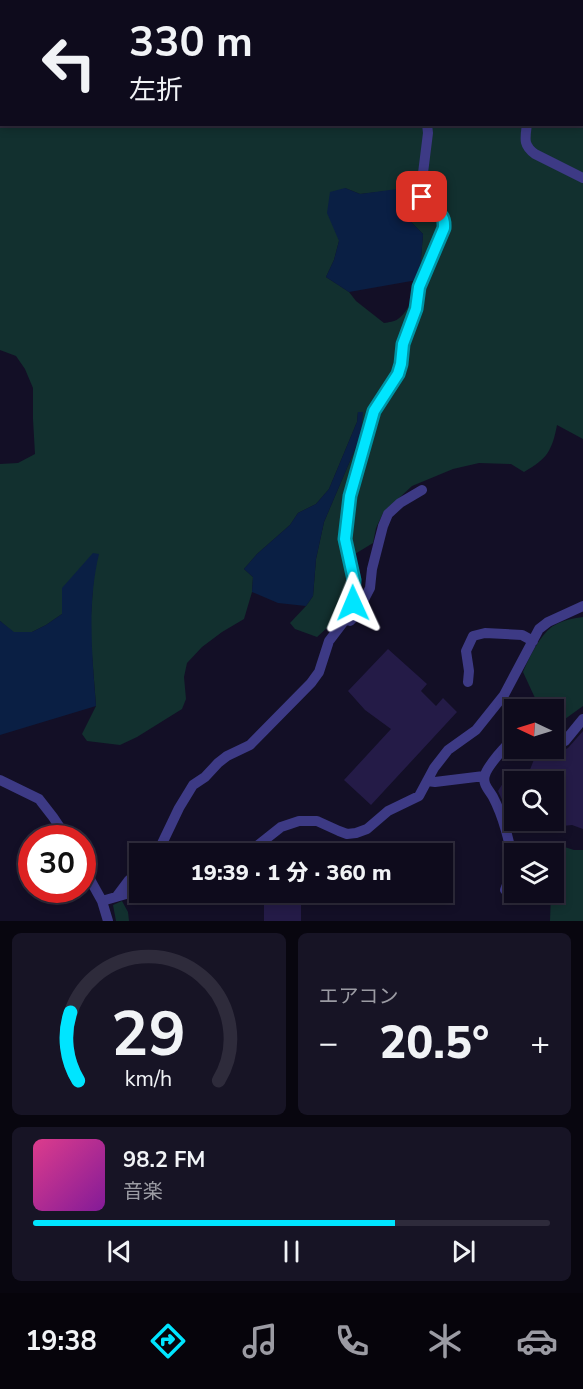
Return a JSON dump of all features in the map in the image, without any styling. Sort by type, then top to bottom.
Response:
[{"type":"street","points":[[162,843],[179,808],[194,785],[227,756],[250,745],[311,683],[319,672],[329,641],[348,616],[353,603],[354,580],[345,539],[350,496],[374,411],[398,374],[403,344],[416,309],[419,287],[444,228],[444,221],[440,213],[427,205],[422,197],[428,126]]},
{"type":"street","points":[[527,126],[526,144],[529,150],[583,178]]},
{"type":"street","points":[[344,621],[349,622],[356,615],[370,588],[372,569],[388,514],[400,503],[422,490]]},
{"type":"street","points":[[261,843],[281,827],[299,821],[317,821],[347,834],[356,833],[367,829],[388,811],[419,796],[434,768],[448,750],[476,730],[504,695],[539,629],[548,622],[583,606]]},
{"type":"street","points":[[468,682],[466,651],[473,636],[485,633],[522,635],[533,641]]},
{"type":"street","points":[[564,742],[583,719]]},
{"type":"street","points":[[504,748],[484,776],[485,785],[506,826],[509,843]]},
{"type":"street","points":[[427,781],[484,776]]},
{"type":"street","points":[[0,780],[39,799],[58,825]]},
{"type":"street","points":[[117,896],[129,880]]},
{"type":"street","points":[[96,890],[108,921]]},
{"type":"street","points":[[102,901],[129,893]]},
{"type":"green space","points":[[0,126],[583,126],[583,439],[557,425],[547,453],[538,463],[524,472],[511,464],[479,463],[453,469],[412,486],[383,513],[376,528],[373,543],[350,557],[350,605],[317,637],[295,629],[290,623],[313,596],[316,559],[324,522],[361,435],[358,412],[357,422],[329,489],[316,504],[298,513],[290,525],[257,554],[244,569],[253,577],[252,592],[244,619],[202,647],[187,663],[184,677],[186,699],[182,709],[120,745],[87,741],[82,734],[96,706],[90,629],[94,572],[98,554],[62,614],[46,625],[32,632],[14,633],[0,621],[0,464],[18,463],[35,454],[33,388],[25,369],[16,356],[0,350]],"holes":[[[345,188],[360,194],[405,189],[410,221],[423,234],[418,280],[405,312],[398,319],[384,323],[356,301],[349,292],[326,277],[339,241]]]},
{"type":"green space","points":[[583,617],[583,706],[564,720],[564,699],[535,699],[523,672],[545,633],[558,623]]},
{"type":"green space","points":[[564,847],[583,850],[583,921],[550,921],[551,903],[564,903]]},
{"type":"green space","points":[[122,901],[128,912],[129,921],[116,921],[113,905]]},
{"type":"water","points":[[345,188],[360,194],[405,188],[410,221],[423,234],[417,280],[349,292],[326,277],[339,241],[327,213],[330,192]]},
{"type":"water","points":[[358,412],[363,412],[361,435],[324,522],[316,559],[313,596],[306,606],[278,603],[252,592],[253,577],[244,569],[257,554],[290,525],[298,513],[316,504],[329,489],[357,422]]},
{"type":"water","points":[[93,553],[99,554],[92,611],[96,706],[0,735],[0,621],[14,632],[32,632],[62,614],[62,588]]},
{"type":"building","points":[[388,649],[427,684],[421,691],[436,706],[443,698],[457,712],[371,805],[344,780],[391,729],[365,710],[348,691]]},
{"type":"building","points":[[583,731],[583,829],[572,825],[564,826],[564,771],[529,771],[534,759],[564,759],[564,750]]},
{"type":"building","points":[[504,782],[504,804],[498,791]]},
{"type":"building","points":[[264,903],[301,903],[301,921],[264,921]]},
{"type":"route","points":[[353,603],[354,580],[345,539],[350,496],[374,411],[398,374],[403,344],[416,309],[419,287],[444,228],[444,221],[440,213],[427,205],[422,197]]}]
